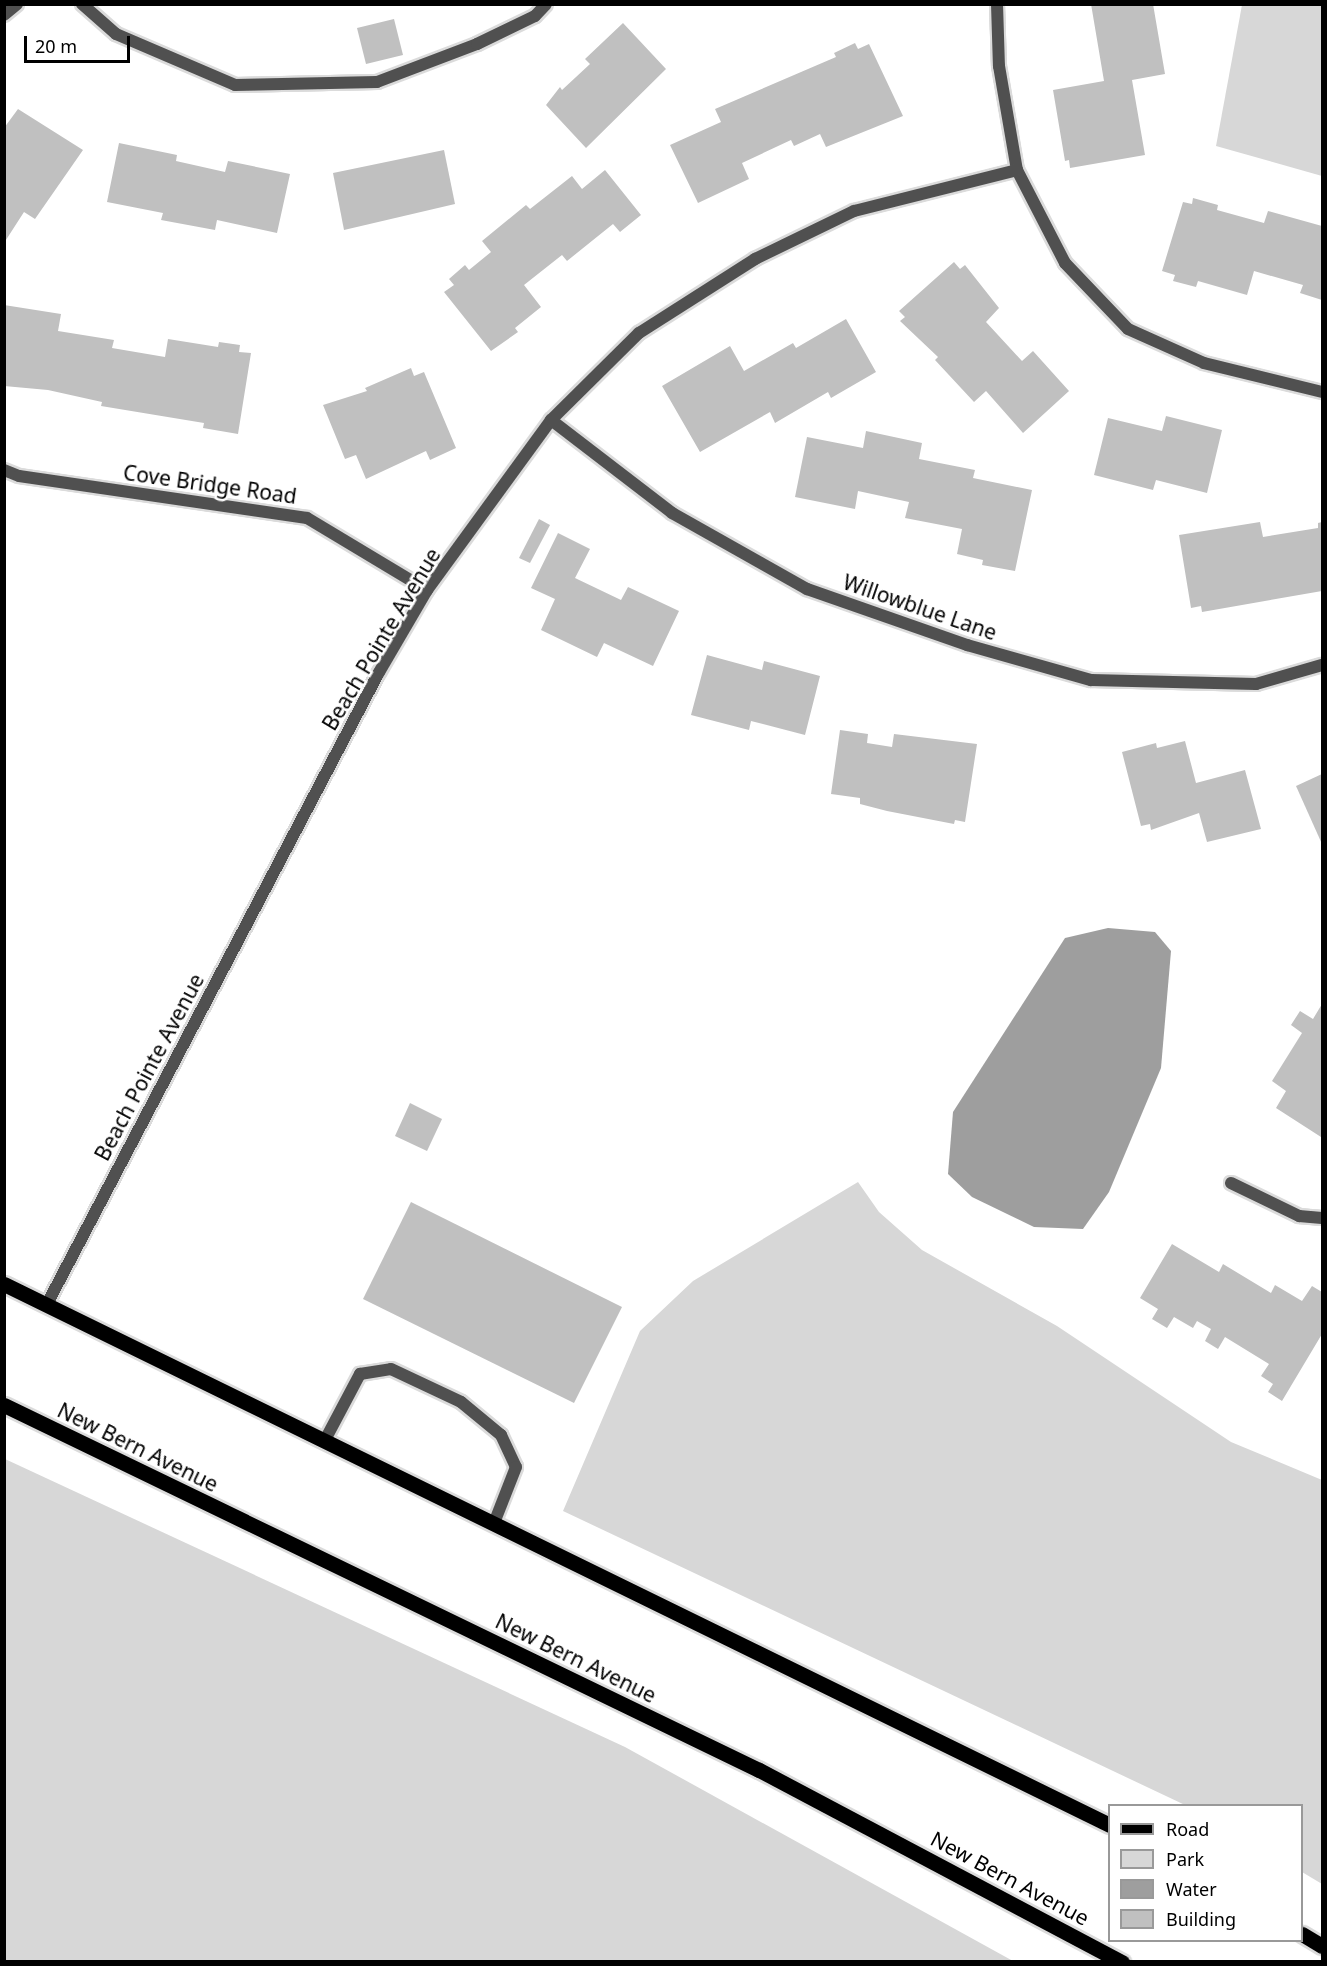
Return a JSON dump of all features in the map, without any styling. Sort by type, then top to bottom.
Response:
[{"type":"main road","points":[[4,1284],[1108,1824]]},
{"type":"main road","name":"New Bern Avenue","points":[[4,1406],[759,1770],[1122,1962]]},
{"type":"main road","points":[[1303,1935],[1323,1946]]},
{"type":"street","points":[[4,15],[17,4]]},
{"type":"street","points":[[82,4],[116,34],[235,85],[377,82],[477,44],[535,16],[546,4]]},
{"type":"street","points":[[997,4],[999,66],[1017,170],[1065,263],[1128,329],[1204,363],[1323,392]]},
{"type":"street","name":"Beach Pointe Avenue","points":[[47,1304],[378,674],[427,590],[551,420],[639,333],[755,259],[854,211],[1017,170]]},
{"type":"street","name":"Willowblue Lane","points":[[551,420],[672,513],[807,589],[967,645],[1091,680],[1256,684],[1323,665]]},
{"type":"street","name":"Cove Bridge Road","points":[[4,471],[19,476],[307,518],[427,590]]},
{"type":"street","points":[[1231,1183],[1299,1216],[1323,1218]]},
{"type":"street","points":[[325,1440],[360,1374],[391,1369],[461,1402],[501,1436],[516,1467],[494,1522]]},
{"type":"green space","points":[[1242,5],[1322,5],[1322,176],[1216,146]]},
{"type":"green space","points":[[858,1182],[879,1212],[922,1250],[1057,1326],[1231,1442],[1322,1480],[1322,1884],[1303,1873],[1303,1804],[1183,1804],[563,1511],[640,1331],[693,1281]]},
{"type":"green space","points":[[5,1459],[625,1747],[1013,1961],[5,1961]]},
{"type":"water","points":[[1108,928],[1155,932],[1171,951],[1161,1068],[1109,1192],[1083,1229],[1034,1227],[972,1197],[948,1174],[953,1112],[1065,938]]},
{"type":"building","points":[[1091,4],[1153,4],[1165,74],[1132,80],[1145,155],[1070,168],[1069,160],[1065,161],[1053,90],[1104,81]]},
{"type":"building","points":[[394,19],[403,55],[366,64],[357,28]]},
{"type":"building","points":[[623,23],[666,69],[586,148],[546,105],[560,87],[562,90],[590,64],[585,59]]},
{"type":"building","points":[[855,43],[858,49],[869,44],[903,116],[826,147],[820,134],[794,146],[791,140],[742,163],[749,179],[698,203],[670,145],[721,122],[715,109],[836,57],[834,53]]},
{"type":"building","points":[[18,109],[83,150],[35,219],[24,212],[4,243],[4,128]]},
{"type":"building","points":[[119,143],[177,155],[176,161],[225,172],[228,161],[290,174],[277,233],[217,220],[215,230],[161,220],[163,213],[107,202]]},
{"type":"building","points":[[444,150],[455,204],[344,230],[333,173]]},
{"type":"building","points":[[605,170],[641,215],[620,232],[613,224],[567,261],[562,255],[524,285],[541,307],[515,328],[518,332],[491,351],[444,292],[454,285],[449,279],[465,265],[469,270],[491,252],[482,241],[526,205],[530,209],[572,176],[582,189]]},
{"type":"building","points":[[1193,198],[1218,205],[1217,210],[1264,223],[1268,211],[1322,226],[1322,300],[1300,293],[1303,285],[1254,271],[1247,295],[1198,281],[1196,287],[1173,281],[1175,275],[1162,271],[1183,202],[1192,204]]},
{"type":"building","points":[[954,262],[960,269],[965,265],[999,308],[986,322],[1022,361],[1033,351],[1069,391],[1023,433],[986,391],[974,402],[935,360],[938,357],[900,321],[905,317],[899,311]]},
{"type":"building","points":[[4,305],[61,314],[58,331],[114,340],[112,348],[165,357],[168,339],[218,347],[219,342],[240,345],[239,352],[251,353],[238,434],[203,428],[204,423],[101,406],[102,402],[48,390],[4,386]]},
{"type":"building","points":[[846,319],[876,372],[831,398],[828,392],[775,423],[770,412],[700,452],[662,386],[730,346],[744,371],[793,343],[796,348]]},
{"type":"building","points":[[411,368],[414,376],[424,372],[456,448],[430,460],[426,451],[366,479],[356,455],[345,459],[323,405],[367,391],[365,388]]},
{"type":"building","points":[[1166,416],[1222,430],[1207,493],[1156,480],[1153,490],[1094,475],[1108,418],[1162,431]]},
{"type":"building","points":[[866,431],[922,443],[919,459],[975,470],[973,478],[1032,490],[1015,571],[982,565],[983,560],[957,554],[962,529],[905,518],[909,502],[858,491],[855,509],[795,497],[807,437],[863,448]]},
{"type":"building","points":[[539,519],[550,525],[530,563],[519,558]]},
{"type":"building","points":[[1260,522],[1263,537],[1318,528],[1318,523],[1322,522],[1322,591],[1202,612],[1201,606],[1191,608],[1179,535]]},
{"type":"building","points":[[558,533],[590,549],[575,578],[621,600],[628,587],[679,611],[653,666],[604,643],[597,657],[541,630],[555,599],[531,588]]},
{"type":"building","points":[[707,655],[762,670],[764,661],[820,676],[805,735],[751,721],[749,730],[691,715]]},
{"type":"building","points":[[840,730],[868,734],[867,743],[892,747],[894,734],[977,744],[965,822],[955,820],[954,824],[887,811],[860,804],[860,798],[831,794]]},
{"type":"building","points":[[1185,741],[1196,783],[1245,770],[1261,829],[1207,842],[1199,813],[1151,830],[1150,824],[1141,826],[1122,752],[1156,743],[1157,748]]},
{"type":"building","points":[[1322,774],[1322,844],[1296,786]]},
{"type":"building","points":[[1322,1004],[1321,1137],[1276,1108],[1286,1091],[1272,1081],[1302,1033],[1291,1025],[1300,1011],[1313,1019]]},
{"type":"building","points":[[410,1103],[442,1119],[427,1151],[395,1136]]},
{"type":"building","points":[[411,1202],[622,1307],[574,1403],[363,1299]]},
{"type":"building","points":[[1172,1244],[1219,1272],[1223,1264],[1271,1293],[1275,1285],[1302,1301],[1312,1286],[1322,1292],[1322,1334],[1282,1401],[1268,1392],[1273,1384],[1261,1376],[1269,1364],[1225,1337],[1218,1349],[1205,1341],[1211,1329],[1197,1321],[1193,1328],[1174,1317],[1167,1328],[1152,1319],[1158,1309],[1140,1298]]}]
